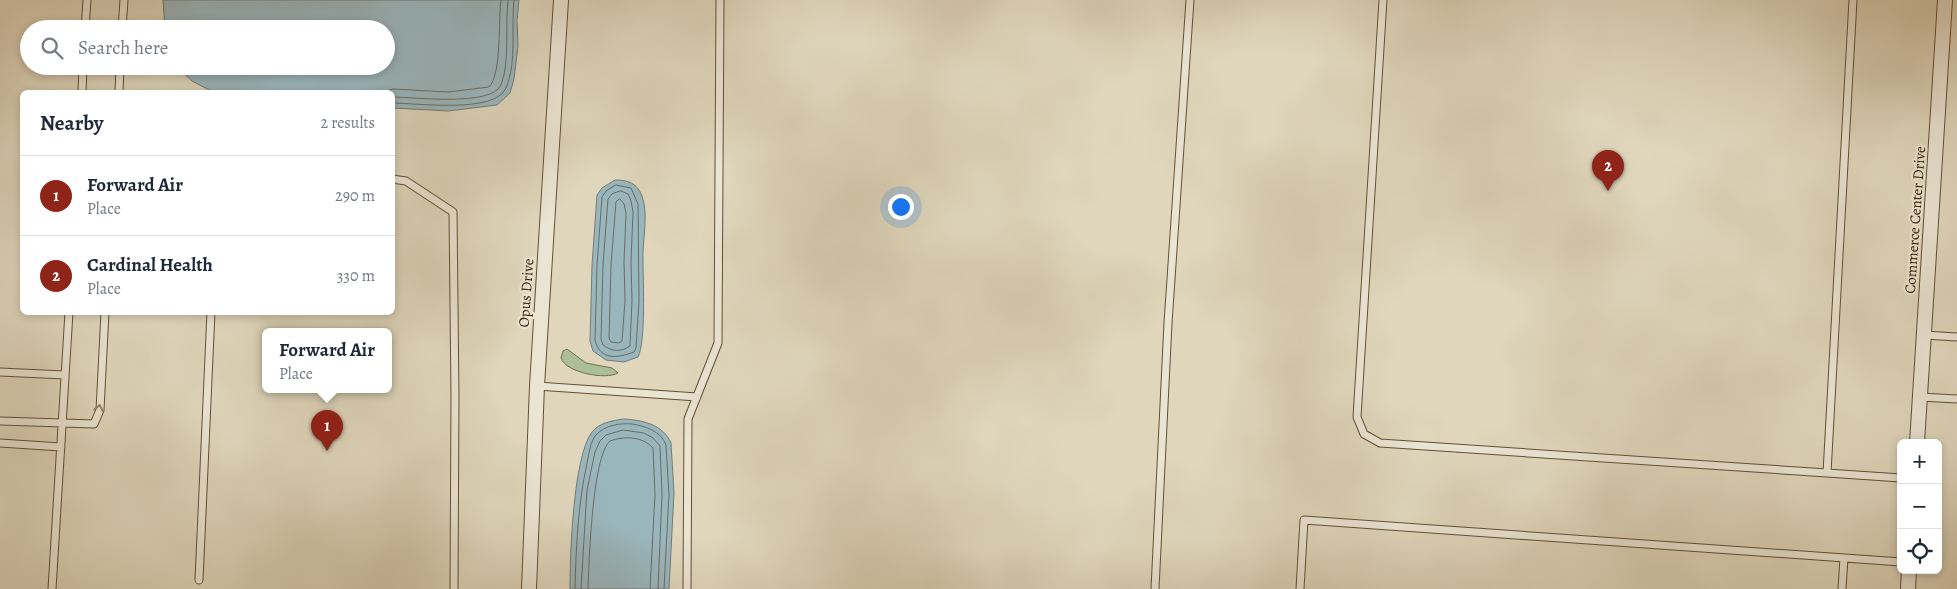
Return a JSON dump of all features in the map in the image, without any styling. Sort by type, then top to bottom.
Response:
[{"type":"street","name":"Opus Drive","points":[[529,589],[537,386],[561,0]]},
{"type":"street","name":"Commerce Center Drive","points":[[1917,439],[1945,0]]},
{"type":"street","points":[[1908,589],[1909,574]]},
{"type":"lane","points":[[86,20],[87,0]]},
{"type":"lane","points":[[123,20],[124,0]]},
{"type":"lane","points":[[687,589],[688,419],[718,343],[720,0]]},
{"type":"lane","points":[[1155,589],[1168,323],[1190,0]]},
{"type":"lane","points":[[1383,0],[1356,416],[1364,434],[1380,443],[1897,478]]},
{"type":"lane","points":[[1827,473],[1853,0]]},
{"type":"lane","points":[[82,90],[83,75]]},
{"type":"lane","points":[[118,90],[119,75]]},
{"type":"lane","points":[[395,179],[406,181],[454,212],[456,397],[454,589]]},
{"type":"lane","points":[[52,589],[69,315]]},
{"type":"lane","points":[[0,421],[94,424],[100,410],[106,315]]},
{"type":"lane","points":[[199,580],[211,315]]},
{"type":"lane","points":[[1924,335],[1957,337]]},
{"type":"lane","points":[[0,372],[64,375]]},
{"type":"lane","points":[[537,386],[697,397]]},
{"type":"lane","points":[[1920,397],[1957,399]]},
{"type":"lane","points":[[0,443],[61,447]]},
{"type":"lane","points":[[1300,589],[1304,520],[1897,562]]},
{"type":"lane","points":[[1842,589],[1844,558]]},
{"type":"green space","points":[[567,349],[586,363],[612,368],[618,373],[605,376],[587,374],[570,368],[561,358],[563,351]]},
{"type":"water","points":[[163,0],[519,0],[517,20],[518,46],[514,79],[510,93],[497,105],[448,111],[395,108],[395,90],[209,90],[192,81],[186,75],[395,75],[395,20],[164,20]]},
{"type":"water","points":[[615,180],[628,182],[638,188],[645,211],[643,253],[644,311],[641,349],[638,357],[624,362],[606,360],[593,351],[590,341],[592,265],[597,195],[602,188]]},
{"type":"water","points":[[623,419],[644,422],[657,427],[663,431],[671,443],[674,493],[669,589],[570,589],[574,508],[581,462],[586,445],[592,432],[598,426]]},
{"type":"place","name":"Cardinal Health","points":[[1608,191]]},
{"type":"place","name":"Forward Air","points":[[327,451]]}]
